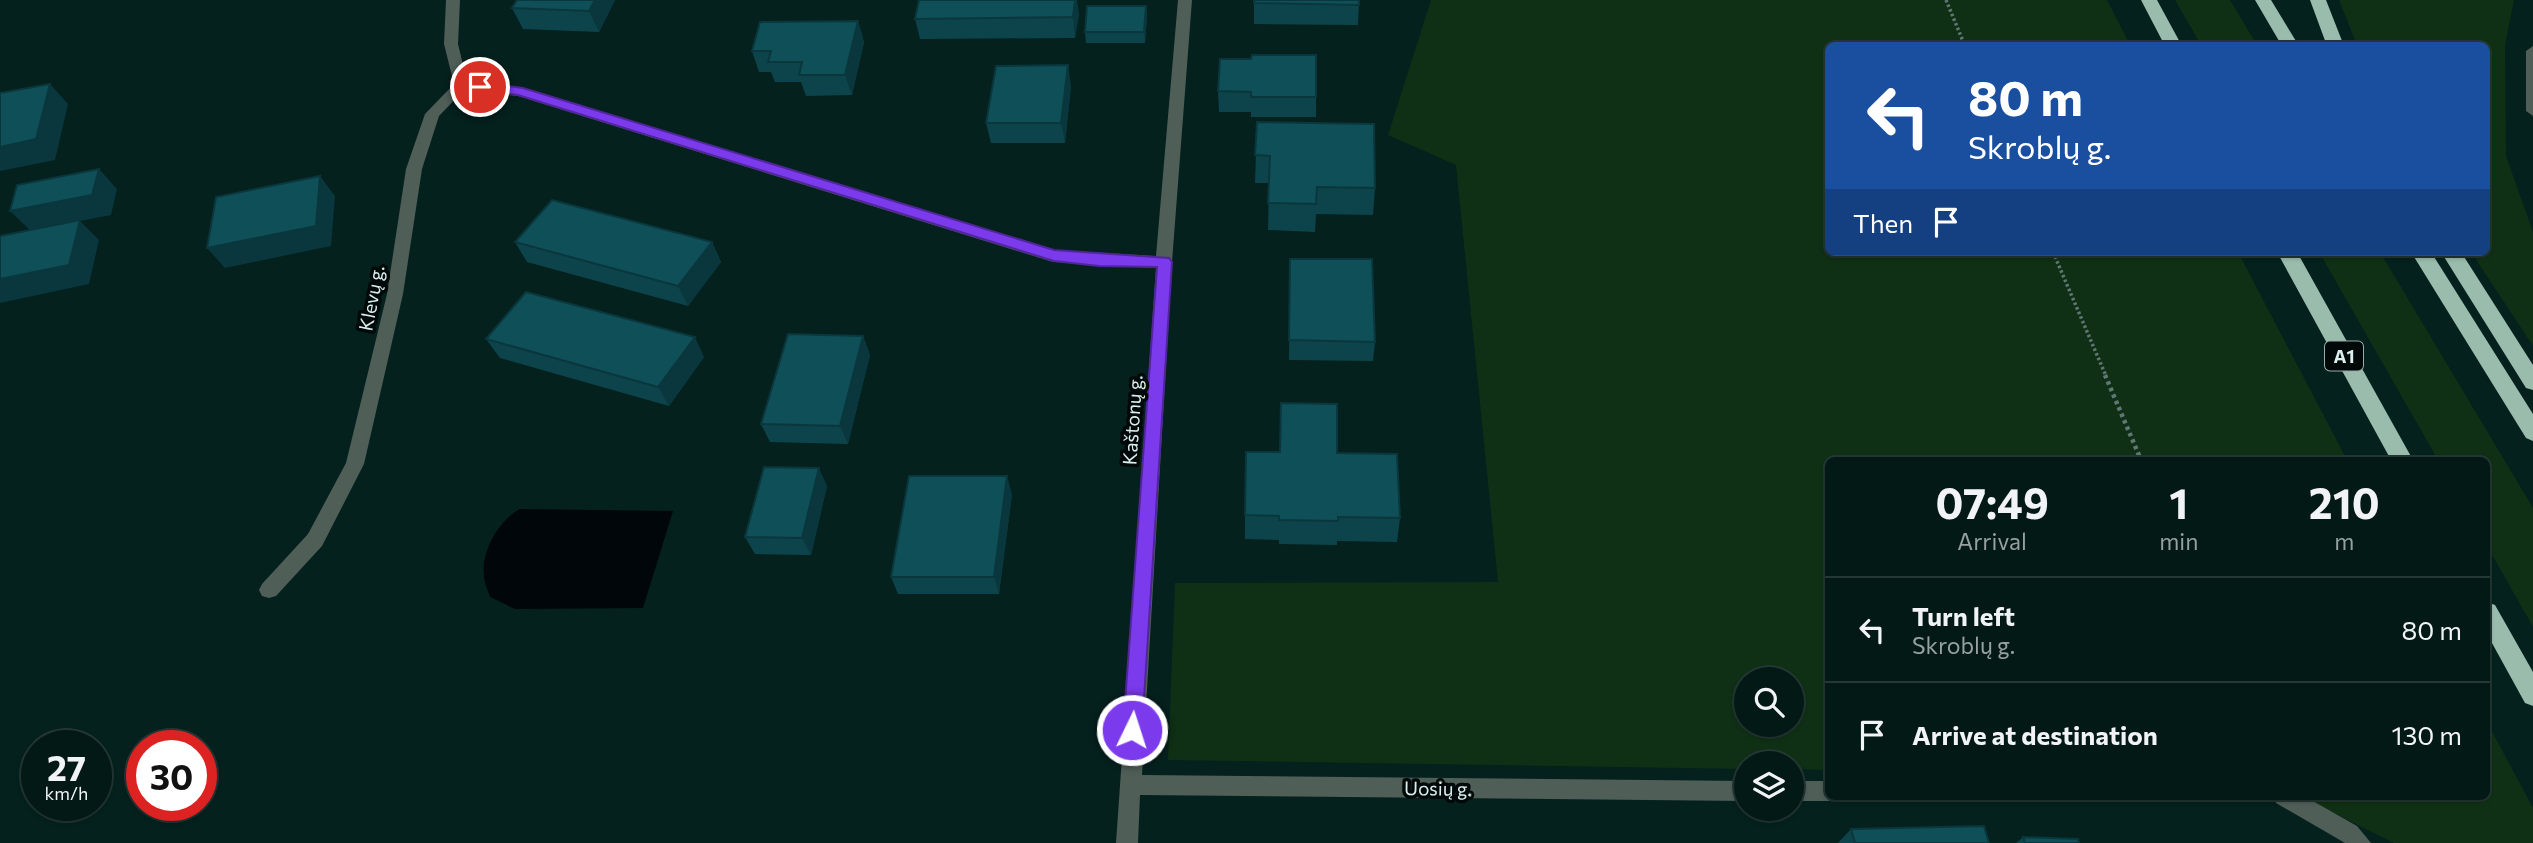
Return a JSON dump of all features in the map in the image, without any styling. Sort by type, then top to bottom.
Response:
[{"type":"highway","points":[[2149,0],[2172,42]]},
{"type":"highway","points":[[2263,0],[2289,42]]},
{"type":"highway","points":[[2318,0],[2334,42]]},
{"type":"highway","name":"A1","points":[[2289,256],[2400,457]]},
{"type":"highway","points":[[2423,256],[2533,432]]},
{"type":"highway","points":[[2454,256],[2533,382]]},
{"type":"highway","points":[[2490,617],[2533,695]]},
{"type":"street","points":[[453,0],[451,44],[461,85],[519,91],[1054,256],[1164,262]]},
{"type":"street","name":"Kaštonų g.","points":[[1127,843],[1164,262],[1185,0]]},
{"type":"street","points":[[2533,51],[2533,111]]},
{"type":"street","name":"Klevų g.","points":[[269,590],[315,540],[355,464],[395,294],[414,169],[432,114],[461,85]]},
{"type":"street","name":"Uosių g.","points":[[1129,785],[1734,790]]},
{"type":"street","points":[[1804,791],[1825,791]]},
{"type":"street","points":[[2290,800],[2350,833],[2360,843]]},
{"type":"path","points":[[1946,0],[1963,42]]},
{"type":"path","points":[[2055,256],[2140,457]]},
{"type":"green space","points":[[1431,0],[2107,0],[2128,42],[1825,42],[1825,256],[2240,256],[2345,457],[1825,457],[1825,770],[1804,769],[1804,751],[1734,751],[1734,769],[1168,760],[1175,583],[1498,582],[1456,165],[1388,135]]},
{"type":"green space","points":[[2175,0],[2230,0],[2255,42],[2199,42]]},
{"type":"green space","points":[[2339,0],[2514,0],[2505,45],[2506,156],[2533,232],[2533,346],[2474,256],[2490,256],[2490,42],[2356,42]]},
{"type":"green space","points":[[2321,256],[2382,256],[2533,508],[2533,627],[2490,551],[2490,457],[2436,457]]},
{"type":"green space","points":[[2490,728],[2533,808],[2533,843],[2394,843],[2308,800],[2490,800]]},
{"type":"shaded area","points":[[520,509],[673,511],[643,608],[515,609],[490,597],[485,584],[485,556],[499,528]]},
{"type":"building","points":[[517,0],[595,0],[589,11],[512,8]]},
{"type":"building","points":[[919,0],[1075,0],[1073,17],[915,19]]},
{"type":"building","points":[[1254,0],[1359,0],[1359,5],[1254,3]]},
{"type":"building","points":[[1087,6],[1146,6],[1144,32],[1085,32]]},
{"type":"building","points":[[858,21],[845,75],[799,75],[802,62],[768,62],[771,51],[752,51],[760,22]]},
{"type":"building","points":[[1252,55],[1316,55],[1316,97],[1251,97],[1251,92],[1218,91],[1220,59],[1251,59]]},
{"type":"building","points":[[1068,65],[1061,123],[986,123],[996,66]]},
{"type":"building","points":[[50,84],[36,139],[0,147],[0,93]]},
{"type":"building","points":[[1257,122],[1374,124],[1375,188],[1317,187],[1316,204],[1268,203],[1270,156],[1255,155]]},
{"type":"building","points":[[99,169],[92,195],[10,211],[17,185]]},
{"type":"building","points":[[320,176],[316,226],[207,248],[216,197]]},
{"type":"building","points":[[552,200],[712,242],[678,286],[515,242]]},
{"type":"building","points":[[80,220],[69,265],[0,279],[0,236]]},
{"type":"building","points":[[1290,259],[1372,259],[1375,342],[1289,340]]},
{"type":"building","points":[[526,292],[695,337],[658,387],[486,339]]},
{"type":"building","points":[[788,334],[863,336],[840,426],[761,424]]},
{"type":"building","points":[[1281,403],[1337,404],[1337,453],[1397,454],[1400,518],[1279,520],[1279,516],[1245,515],[1246,452],[1280,452]]},
{"type":"building","points":[[764,467],[819,468],[802,538],[745,537]]},
{"type":"building","points":[[909,476],[1007,476],[994,577],[891,577]]},
{"type":"building","points":[[1984,826],[1989,843],[1855,843],[1851,829]]},
{"type":"building","points":[[2023,837],[2078,839],[2079,843],[2025,843]]},
{"type":"route","points":[[480,87],[519,91],[1054,256],[1164,262],[1132,730]]}]
